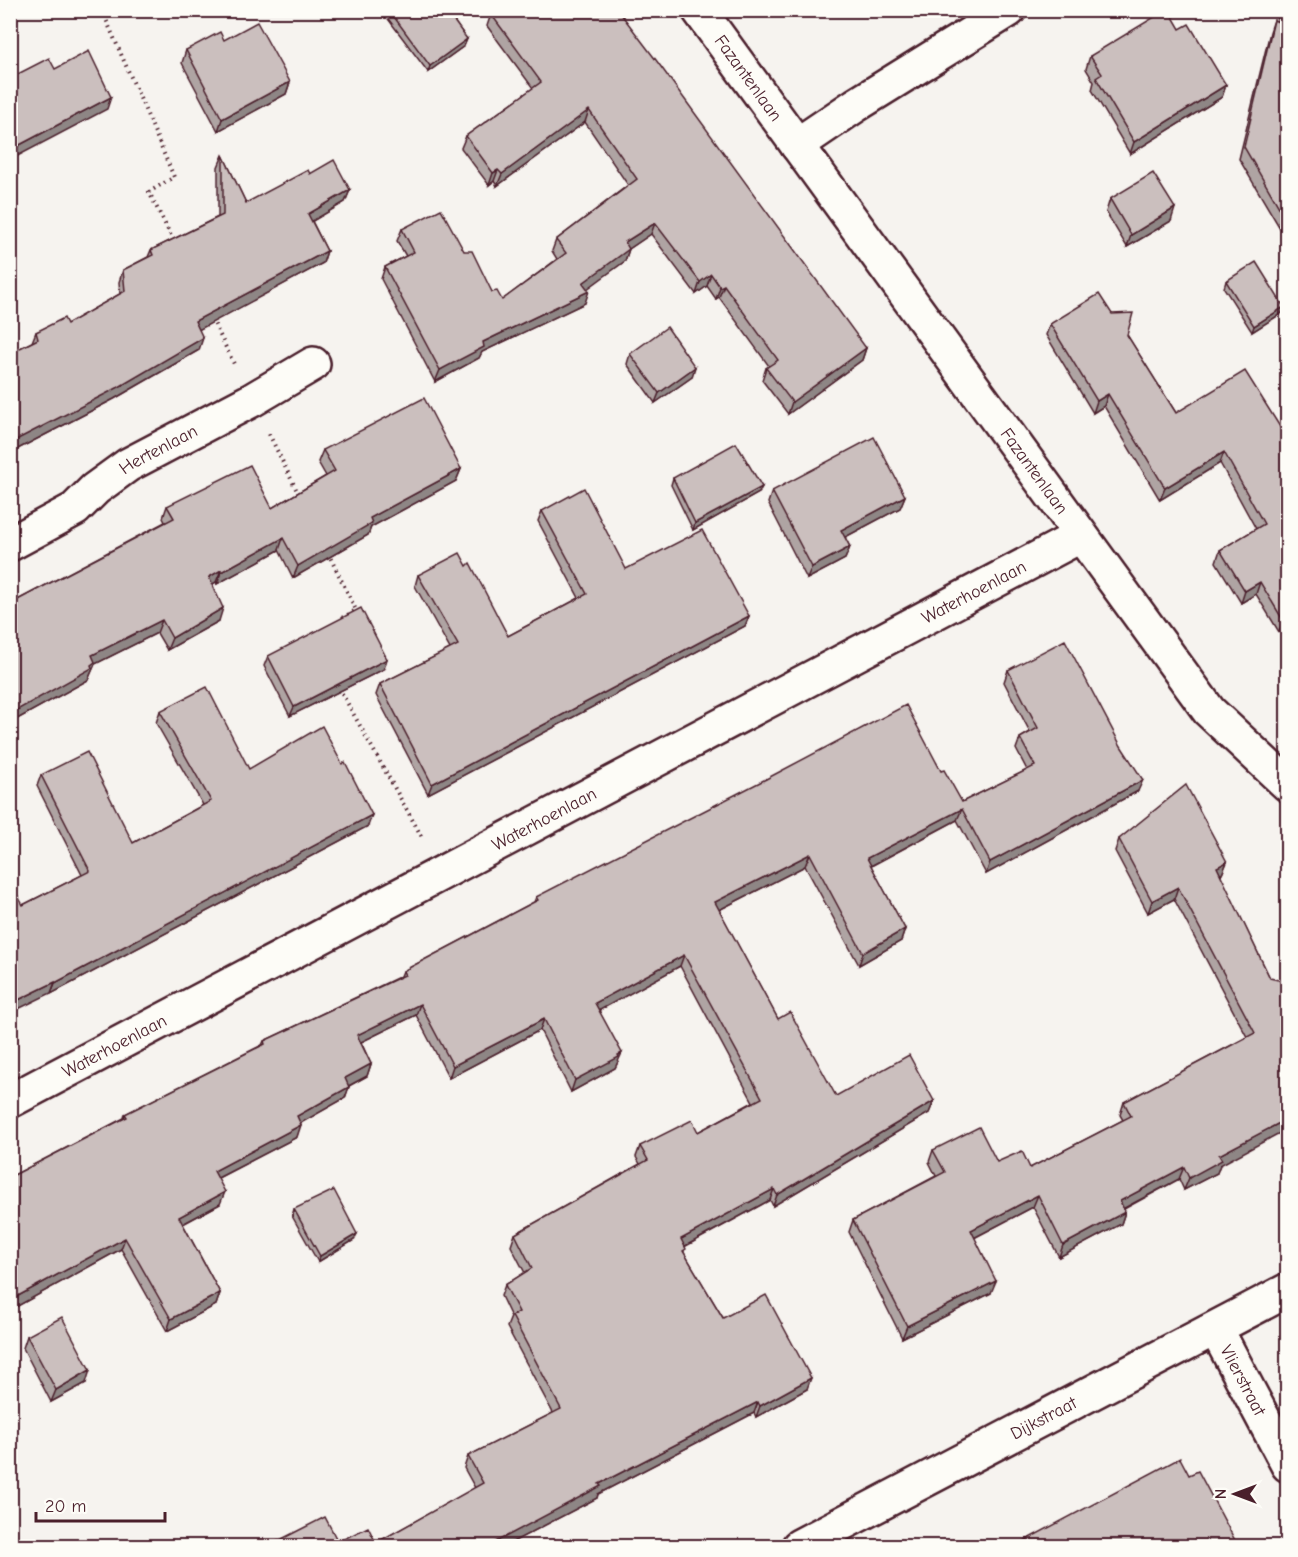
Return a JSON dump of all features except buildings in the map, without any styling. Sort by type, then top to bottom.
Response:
[{"type":"street","name":"Fazantenlaan","points":[[699,10],[1209,711],[1287,785]]},
{"type":"street","points":[[796,145],[1009,10]]},
{"type":"street","name":"Hertenlaan","points":[[10,544],[75,509],[95,489],[128,465],[252,400],[312,364]]},
{"type":"street","name":"Waterhoenlaan","points":[[10,1101],[1080,536]]},
{"type":"street","name":"Dijkstraat","points":[[799,1546],[1287,1290]]},
{"type":"street","name":"Vlierstraat","points":[[1216,1329],[1287,1465]]},
{"type":"path","points":[[102,10],[174,177],[149,192],[175,244]]},
{"type":"path","points":[[211,317],[304,505]]},
{"type":"path","points":[[325,547],[356,610],[338,620]]},
{"type":"path","points":[[339,688],[443,873]]}]
